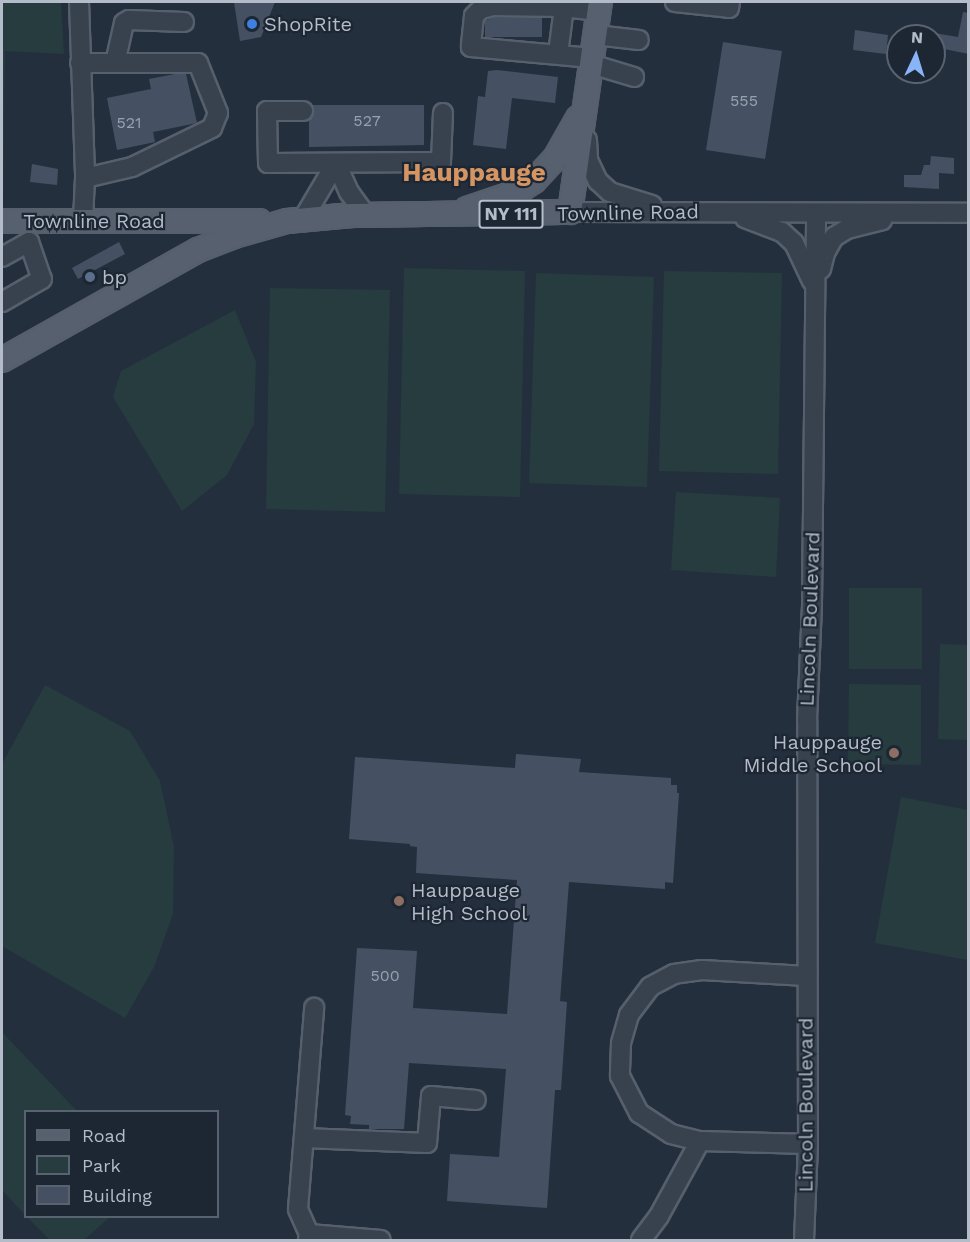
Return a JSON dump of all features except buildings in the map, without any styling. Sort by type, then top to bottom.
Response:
[{"type":"main road","name":"NY 111","points":[[570,212],[601,4]]},
{"type":"main road","name":"NY 111","points":[[452,215],[517,192],[534,182],[556,157],[568,138],[586,97]]},
{"type":"main road","name":"Townline Road","points":[[2,221],[295,220],[366,215],[570,212]]},
{"type":"main road","name":"Townline Road","points":[[208,246],[295,220]]},
{"type":"main road","points":[[186,221],[208,246]]},
{"type":"main road","name":"NY 111","points":[[2,360],[208,246]]},
{"type":"street","points":[[79,2],[85,178],[83,221]]},
{"type":"street","points":[[675,2],[729,8],[730,2]]},
{"type":"street","points":[[601,4],[564,8],[493,6],[481,9],[474,16],[471,47],[558,54],[592,61],[633,77]]},
{"type":"street","points":[[558,54],[564,8]]},
{"type":"street","points":[[115,63],[124,22],[129,20],[184,22]]},
{"type":"street","points":[[596,35],[639,40]]},
{"type":"street","points":[[80,63],[198,63],[218,114],[212,128],[132,167],[85,178]]},
{"type":"street","points":[[586,97],[588,160],[598,181],[610,192],[674,211]]},
{"type":"street","points":[[303,111],[267,111],[268,163],[441,162],[443,113]]},
{"type":"street","points":[[336,164],[349,192],[366,215]]},
{"type":"street","points":[[295,220],[336,164]]},
{"type":"street","name":"Townline Road","points":[[570,212],[969,213]]},
{"type":"street","points":[[725,212],[772,228],[794,243],[811,273],[816,300]]},
{"type":"street","name":"Lincoln Boulevard","points":[[804,1240],[808,1144],[807,720],[812,604],[816,214]]},
{"type":"street","points":[[816,300],[825,253],[834,237],[847,229],[904,214]]},
{"type":"street","points":[[2,257],[29,242],[42,279],[2,302]]},
{"type":"street","points":[[806,976],[702,970],[674,974],[650,987],[629,1015],[621,1043],[620,1076],[639,1113],[671,1134],[700,1141],[808,1144]]},
{"type":"street","points":[[314,1008],[298,1209],[309,1238],[381,1240]]},
{"type":"street","points":[[304,1138],[427,1143],[431,1096],[476,1100]]},
{"type":"street","points":[[641,1240],[659,1216],[700,1141]]},
{"type":"green space","points":[[2,2],[61,2],[64,54],[5,51],[3,201]]},
{"type":"green space","points":[[404,268],[525,271],[520,497],[399,494]]},
{"type":"green space","points":[[664,271],[782,273],[778,474],[659,471]]},
{"type":"green space","points":[[536,273],[654,277],[647,487],[529,483]]},
{"type":"green space","points":[[270,288],[390,290],[385,512],[266,509]]},
{"type":"green space","points":[[235,310],[256,362],[254,424],[227,475],[182,511],[113,397],[121,371]]},
{"type":"green space","points":[[676,492],[780,498],[776,577],[671,570]]},
{"type":"green space","points":[[849,588],[922,588],[922,669],[849,669]]},
{"type":"green space","points":[[940,644],[968,645],[968,740],[938,739]]},
{"type":"green space","points":[[849,684],[921,685],[921,765],[848,764]]},
{"type":"green space","points":[[45,685],[130,731],[160,781],[174,847],[173,914],[154,967],[125,1018],[2,946],[2,764]]},
{"type":"green space","points":[[901,797],[968,810],[968,960],[875,943]]},
{"type":"green space","points":[[2,1032],[76,1110],[24,1110],[24,1214],[2,1190]]},
{"type":"green space","points":[[28,1218],[109,1218],[84,1240],[50,1240]]},
{"type":"place","name":"ShopRite","points":[[252,24]]},
{"type":"place","name":"bp","points":[[90,277]]},
{"type":"place","name":"Hauppauge Middle School","points":[[894,753]]},
{"type":"place","name":"Hauppauge High School","points":[[399,901]]},
{"type":"district","name":"Hauppauge","points":[[474,173]]}]
